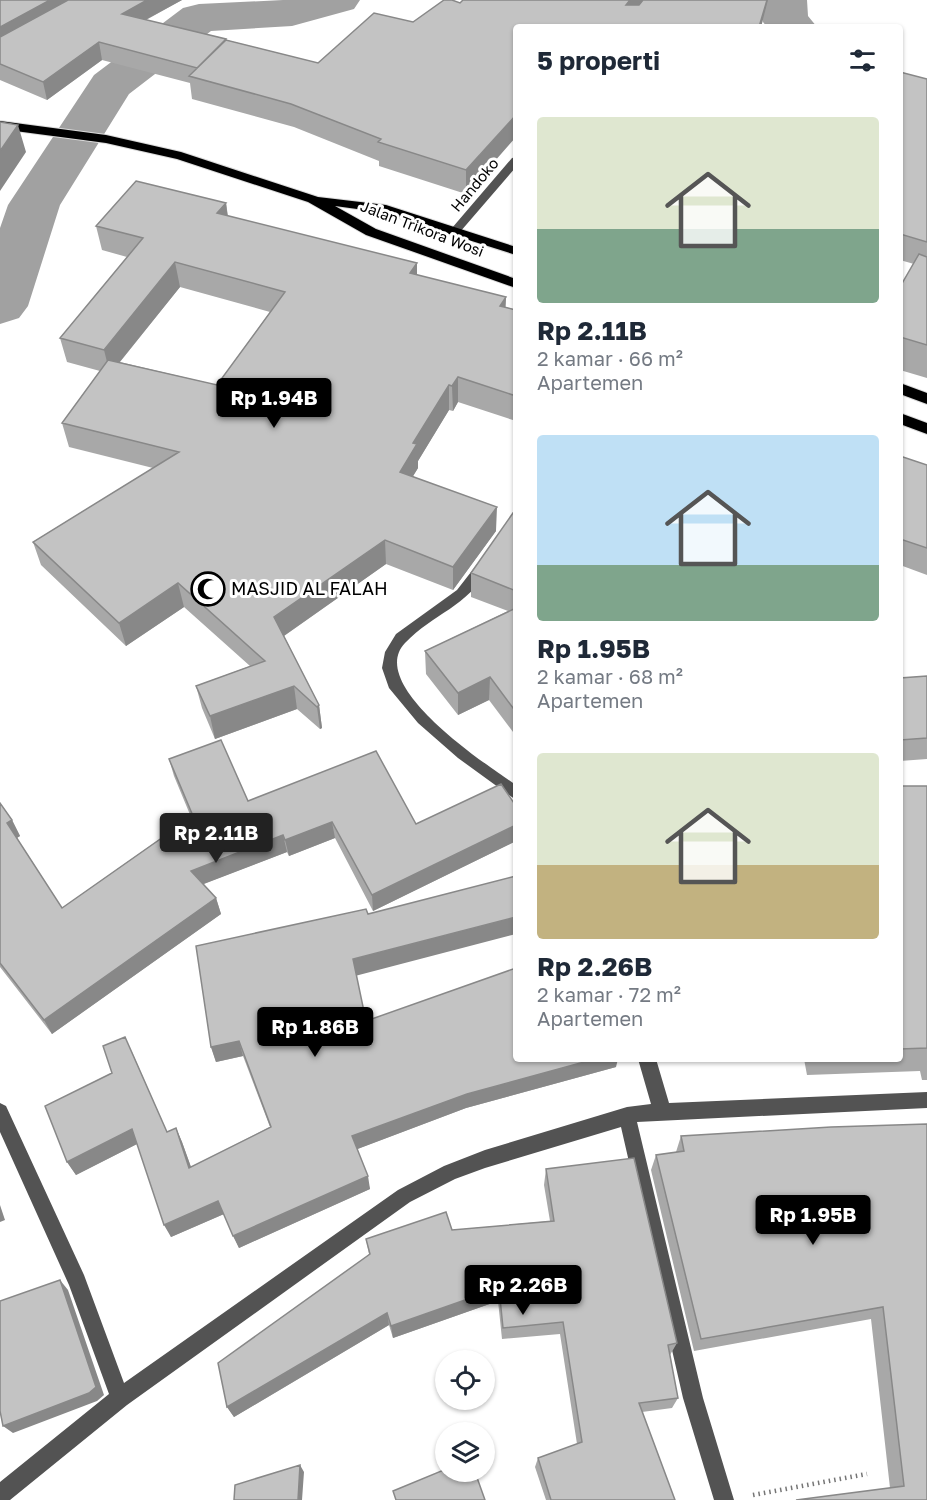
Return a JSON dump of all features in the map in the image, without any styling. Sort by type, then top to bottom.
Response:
[{"type":"highway","points":[[0,125],[106,139],[181,156],[312,200]]},
{"type":"highway","name":"Jalan Trikora Wosi","points":[[312,200],[381,208],[513,250]]},
{"type":"highway","name":"Jalan Trikora Wosi","points":[[312,200],[371,232],[513,283]]},
{"type":"highway","points":[[903,389],[927,399]]},
{"type":"highway","points":[[903,419],[927,429]]},
{"type":"street","name":"Handoko","points":[[456,230],[513,164]]},
{"type":"street","points":[[491,556],[462,594],[401,638],[394,647],[389,670],[399,688],[430,726],[454,748],[513,792]]},
{"type":"street","points":[[648,1062],[662,1110]]},
{"type":"street","points":[[0,1495],[120,1398],[404,1196],[450,1172],[485,1159],[627,1116],[662,1110],[927,1100]]},
{"type":"street","points":[[0,1112],[77,1282],[120,1398]]},
{"type":"street","points":[[627,1116],[693,1398],[724,1500]]},
{"type":"path","points":[[749,1496],[867,1474]]},
{"type":"building","points":[[0,0],[50,0],[0,27]]},
{"type":"building","points":[[68,0],[147,0],[122,14],[226,39],[197,68],[99,42],[43,82],[0,64],[0,37]]},
{"type":"building","points":[[444,0],[460,3],[463,0],[630,0],[626,5],[639,5],[643,0],[767,0],[760,24],[513,24],[513,118],[466,170],[378,142],[381,139],[291,104],[189,76],[226,40],[318,63],[374,13],[413,22]]},
{"type":"building","points":[[903,73],[927,79],[927,242],[903,235]]},
{"type":"building","points":[[0,122],[18,125],[0,151]]},
{"type":"building","points":[[136,181],[226,203],[217,213],[417,263],[410,273],[506,297],[500,306],[513,309],[513,395],[458,377],[452,386],[449,385],[413,443],[417,444],[400,472],[497,507],[453,567],[385,540],[274,617],[319,705],[317,707],[294,686],[210,716],[196,686],[265,661],[178,583],[119,623],[33,542],[179,452],[62,423],[108,360],[217,385],[285,292],[175,262],[104,350],[60,338],[143,238],[96,226]]},
{"type":"building","points":[[919,254],[927,257],[927,345],[903,338],[903,282]]},
{"type":"building","points":[[903,457],[927,465],[927,548],[903,540]]},
{"type":"building","points":[[513,513],[513,590],[471,573]]},
{"type":"building","points":[[513,609],[513,708],[490,677],[458,693],[425,651]]},
{"type":"building","points":[[927,676],[927,738],[903,740],[903,678]]},
{"type":"building","points":[[221,740],[248,801],[376,751],[416,824],[501,784],[513,802],[513,826],[372,895],[332,822],[285,840],[283,835],[191,871],[216,898],[44,1020],[0,963],[0,803],[12,820],[7,823],[62,908],[193,816],[169,759]]},
{"type":"building","points":[[903,786],[927,786],[927,1048],[903,1049]]},
{"type":"building","points":[[513,877],[513,918],[353,959],[366,1021],[513,969],[513,1062],[584,1062],[467,1094],[352,1136],[368,1176],[233,1236],[218,1201],[164,1225],[132,1129],[67,1162],[45,1106],[112,1073],[103,1046],[125,1037],[167,1132],[176,1128],[189,1168],[271,1127],[239,1041],[211,1047],[196,946],[366,909],[368,914]]},
{"type":"building","points":[[927,1124],[927,1500],[796,1500],[904,1486],[883,1307],[701,1339],[656,1155],[684,1151],[681,1136]]},
{"type":"building","points":[[634,1158],[677,1343],[668,1345],[678,1398],[639,1403],[675,1500],[551,1500],[538,1458],[582,1442],[563,1322],[503,1328],[499,1288],[391,1326],[387,1313],[227,1407],[218,1363],[370,1254],[366,1239],[446,1212],[452,1230],[554,1221],[546,1169]]},
{"type":"building","points":[[60,1280],[96,1387],[89,1393],[3,1426],[0,1411],[0,1301]]},
{"type":"building","points":[[300,1465],[298,1500],[234,1500],[235,1485]]},
{"type":"building","points":[[435,1474],[435,1482],[479,1482],[485,1500],[396,1500],[393,1491]]},
{"type":"waterway","points":[[0,306],[34,205],[111,85],[199,18],[292,13],[338,0]]},
{"type":"waterway","points":[[785,0],[786,22],[789,24]]},
{"type":"place","name":"MASJID AL FALAH","points":[[208,589]]}]
